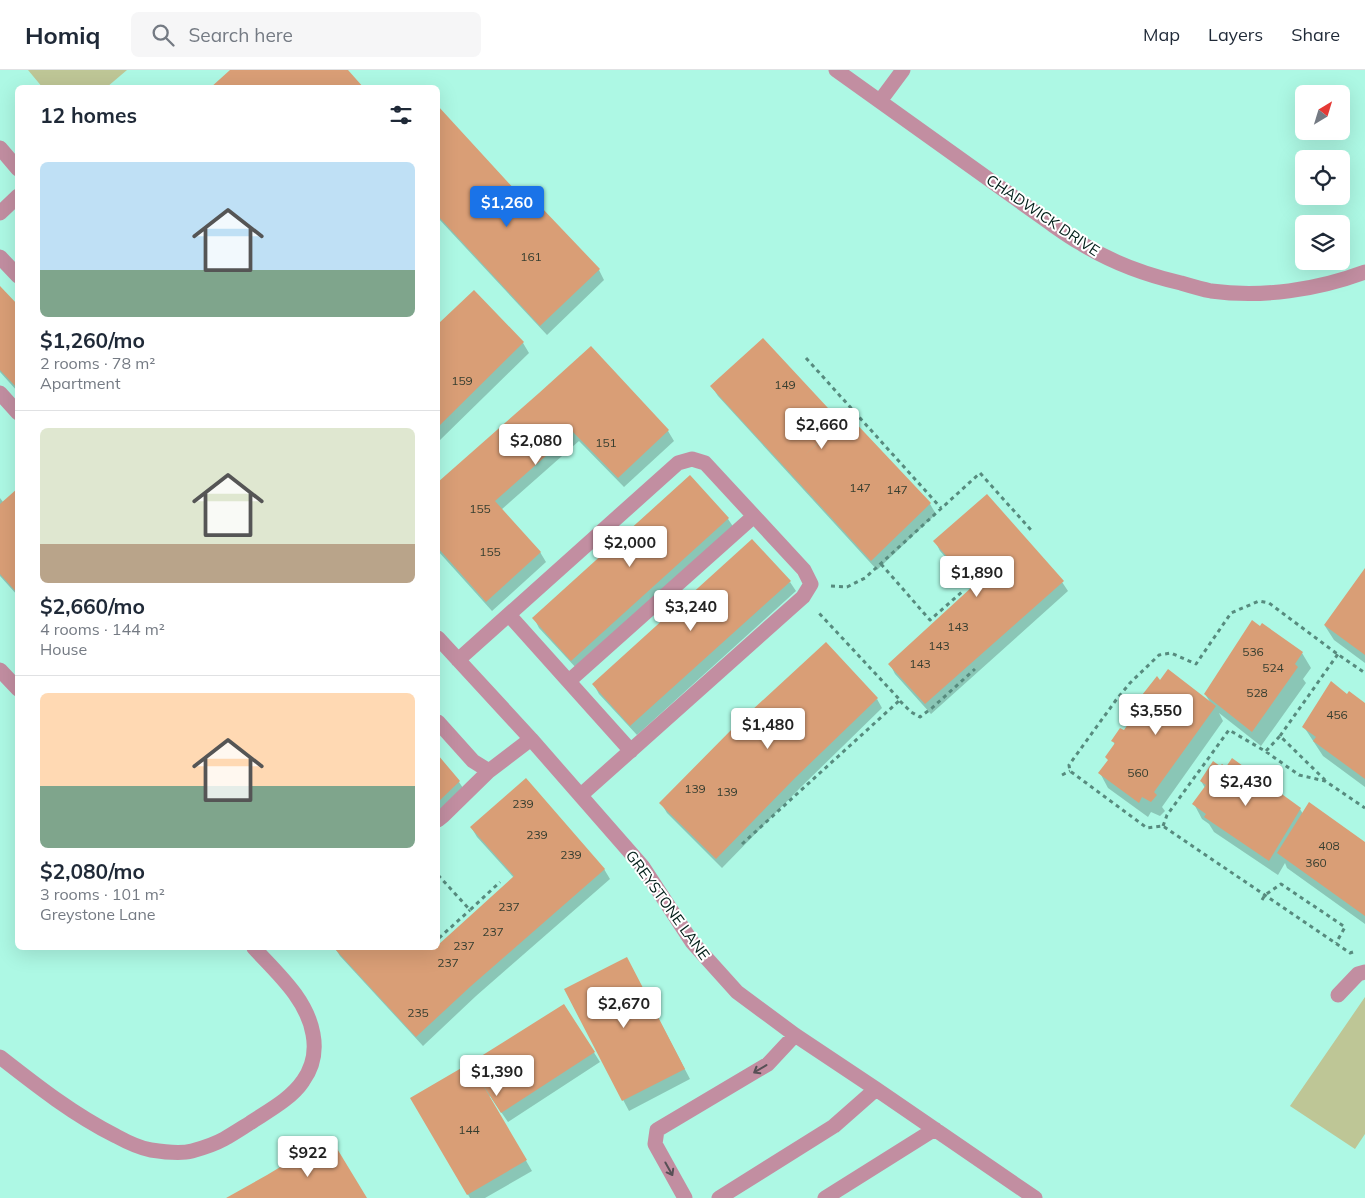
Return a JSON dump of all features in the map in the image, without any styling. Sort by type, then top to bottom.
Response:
[{"type":"street","name":"CHADWICK DRIVE","points":[[836,70],[1082,245],[1124,266],[1210,291],[1251,294],[1318,286],[1365,272]]},
{"type":"street","points":[[880,101],[903,70]]},
{"type":"street","points":[[0,148],[15,166]]},
{"type":"street","points":[[0,213],[15,199]]},
{"type":"street","points":[[0,257],[15,273]]},
{"type":"street","points":[[0,393],[15,410]]},
{"type":"street","points":[[458,660],[678,463],[692,459],[705,463],[804,570],[807,591],[581,796]]},
{"type":"street","points":[[568,681],[754,516]]},
{"type":"street","points":[[509,614],[631,751]]},
{"type":"street","name":"GREYSTONE LANE","points":[[440,640],[531,739],[643,867],[692,942],[737,992],[795,1035],[876,1088],[1035,1198]]},
{"type":"street","points":[[0,670],[15,686]]},
{"type":"street","points":[[440,724],[473,761],[489,771]]},
{"type":"street","points":[[440,818],[489,771],[531,739]]},
{"type":"street","points":[[0,1057],[80,1116],[128,1143],[149,1150],[170,1152],[190,1151],[207,1147],[224,1139],[282,1102],[302,1082],[309,1072],[313,1061],[314,1035],[306,1010],[286,982],[256,950]]},
{"type":"street","points":[[1338,995],[1358,974],[1365,972]]},
{"type":"street","points":[[685,1198],[655,1144],[657,1130],[768,1064],[795,1035]]},
{"type":"street","points":[[719,1198],[834,1126],[876,1088]]},
{"type":"street","points":[[825,1198],[935,1129]]},
{"type":"path","points":[[806,358],[942,508]]},
{"type":"path","points":[[807,591],[847,587],[865,578],[980,473],[1031,530]]},
{"type":"path","points":[[881,564],[930,620],[963,591]]},
{"type":"path","points":[[807,591],[836,631],[900,701],[911,712],[920,717],[975,669]]},
{"type":"path","points":[[1357,950],[1350,953],[1163,826],[1147,828],[1070,771],[1069,765],[1116,700],[1130,683],[1159,655],[1172,653],[1196,664],[1231,613],[1260,601],[1269,603],[1365,673]]},
{"type":"path","points":[[1266,752],[1280,736],[1338,654]]},
{"type":"path","points":[[742,844],[900,701]]},
{"type":"path","points":[[1163,826],[1167,816],[1229,730],[1266,752],[1299,776],[1325,781]]},
{"type":"path","points":[[1280,736],[1325,781],[1365,808]]},
{"type":"path","points":[[1062,775],[1070,771]]},
{"type":"path","points":[[440,876],[470,910]]},
{"type":"path","points":[[440,937],[500,882]]},
{"type":"path","points":[[1262,900],[1265,895],[1281,884],[1345,927],[1336,943]]},
{"type":"green space","points":[[28,70],[127,70],[109,85],[40,85]]},
{"type":"green space","points":[[1365,997],[1365,1134],[1355,1149],[1290,1106]]},
{"type":"building","points":[[230,70],[348,70],[361,85],[213,85]]},
{"type":"building","points":[[440,108],[516,191],[521,186],[600,269],[540,326],[440,218]]},
{"type":"building","points":[[0,286],[15,302],[15,386],[0,370]]},
{"type":"building","points":[[474,290],[524,342],[440,425],[440,322]]},
{"type":"building","points":[[763,338],[841,422],[806,454],[849,416],[931,503],[871,561],[710,386]]},
{"type":"building","points":[[591,346],[669,430],[618,478],[573,432],[495,501],[541,552],[486,602],[440,550],[440,480]]},
{"type":"building","points":[[690,475],[729,518],[571,661],[532,618]]},
{"type":"building","points":[[15,491],[15,591],[0,574],[0,504]]},
{"type":"building","points":[[987,494],[1064,581],[925,704],[888,664],[973,586],[933,541]]},
{"type":"building","points":[[752,539],[791,581],[630,726],[592,684]]},
{"type":"building","points":[[1365,568],[1365,655],[1324,625]]},
{"type":"building","points":[[1252,620],[1260,626],[1262,623],[1303,652],[1295,664],[1298,667],[1252,732],[1204,694]]},
{"type":"building","points":[[826,642],[878,698],[795,778],[716,859],[659,803],[738,723]]},
{"type":"building","points":[[1168,669],[1216,706],[1154,792],[1157,795],[1151,802],[1142,797],[1139,803],[1098,773],[1108,760],[1105,757],[1115,743],[1111,741],[1120,728],[1124,730],[1139,708],[1135,704],[1157,676],[1160,680]]},
{"type":"building","points":[[1331,681],[1347,694],[1349,691],[1365,703],[1365,779],[1313,741],[1316,737],[1302,727]]},
{"type":"building","points":[[440,757],[460,781],[440,800]]},
{"type":"building","points":[[1232,758],[1301,808],[1269,861],[1204,817],[1206,814],[1192,804],[1206,785],[1200,781],[1213,761],[1220,766],[1222,764],[1226,767]]},
{"type":"building","points":[[526,778],[605,869],[471,986],[416,1037],[336,950],[440,950],[440,943],[514,876],[470,827]]},
{"type":"building","points":[[1309,802],[1365,842],[1365,916],[1277,853]]},
{"type":"building","points":[[627,957],[685,1069],[622,1101],[564,989]]},
{"type":"building","points":[[564,1004],[595,1052],[501,1113],[480,1080],[527,1160],[467,1195],[410,1098]]},
{"type":"building","points":[[330,1137],[367,1198],[226,1198],[267,1175]]}]
